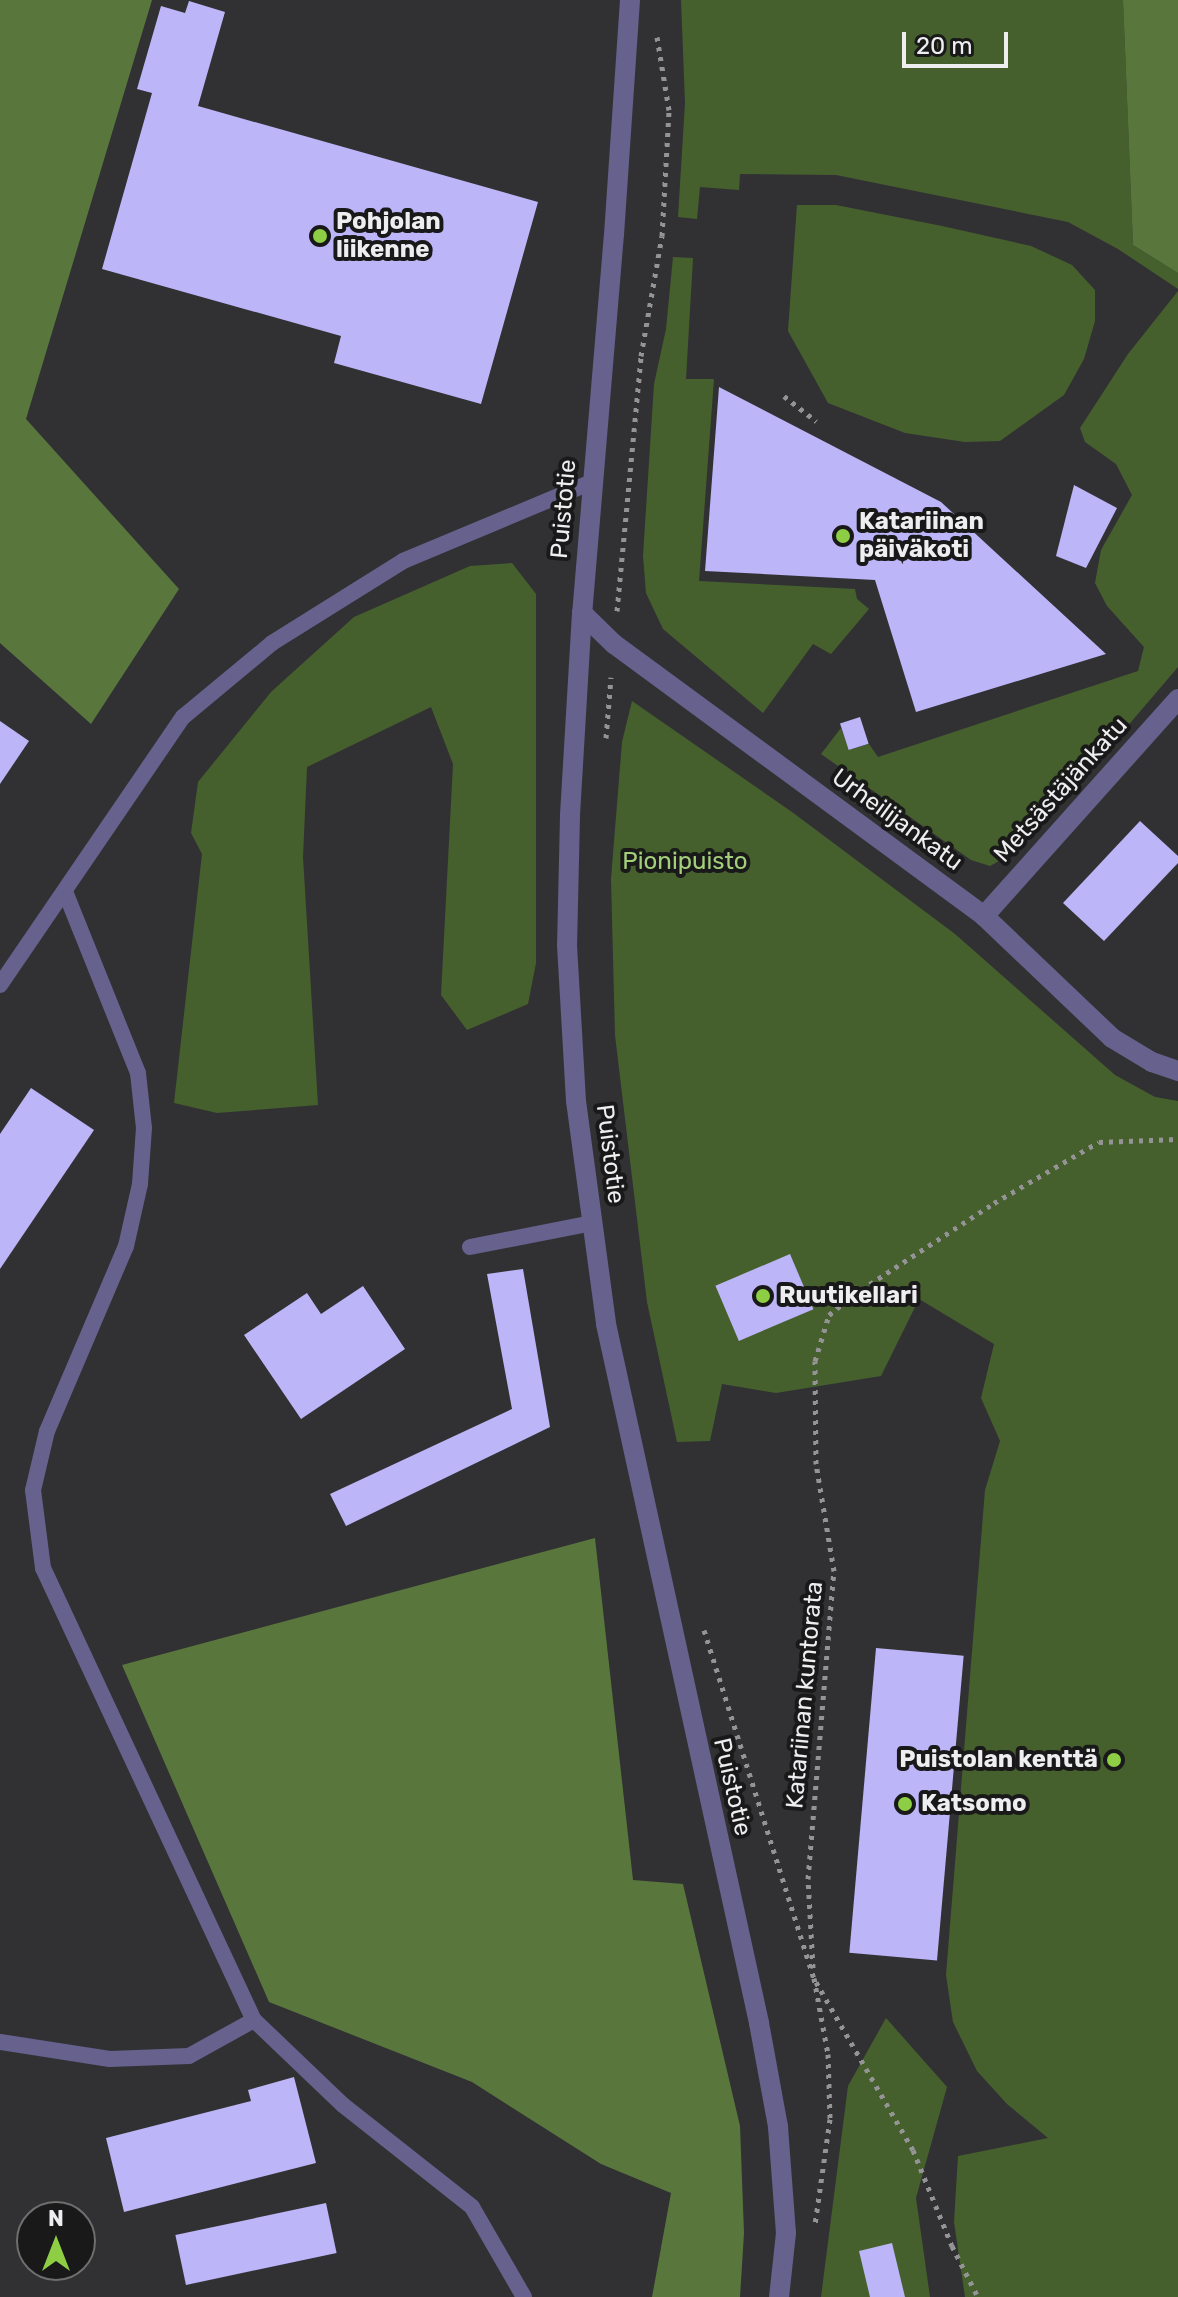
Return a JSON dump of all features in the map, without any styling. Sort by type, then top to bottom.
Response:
[{"type":"street","name":"Puistotie","points":[[630,0],[582,613],[567,945],[576,1101],[606,1324],[759,2023],[778,2127],[786,2233],[779,2297]]},
{"type":"street","name":"Urheilijankatu","points":[[582,613],[614,644],[984,916],[1112,1038],[1152,1062],[1178,1071]]},
{"type":"street","name":"Metsästäjänkatu","points":[[984,916],[1178,699]]},
{"type":"lane","points":[[0,985],[66,894],[122,803],[183,717],[272,643],[403,561],[592,482]]},
{"type":"lane","points":[[66,894],[138,1073],[144,1128],[140,1184],[126,1246],[47,1431],[33,1490],[43,1568],[254,2020],[343,2105],[472,2207],[524,2297]]},
{"type":"lane","points":[[470,1247],[592,1223]]},
{"type":"lane","points":[[0,2042],[110,2059],[189,2056],[254,2020]]},
{"type":"path","points":[[605,750],[641,356],[662,236],[669,110],[658,24]]},
{"type":"path","points":[[784,396],[816,421]]},
{"type":"path","name":"Katariinan kuntorata","points":[[978,2297],[952,2246],[913,2150],[814,1978],[808,1879],[834,1571],[816,1464],[815,1361],[829,1315],[853,1295],[994,1203],[1099,1142],[1178,1139]]},
{"type":"path","points":[[700,1617],[814,1978],[828,2054],[830,2119],[813,2240]]},
{"type":"green space","points":[[0,0],[152,0],[26,419],[179,589],[91,724],[0,643]]},
{"type":"green space","points":[[681,0],[1123,0],[1133,245],[1178,273],[1178,289],[1118,249],[1068,222],[836,175],[740,174],[739,190],[700,187],[697,219],[678,217],[685,103]]},
{"type":"green space","points":[[1123,0],[1178,0],[1178,273],[1133,245]]},
{"type":"green space","points":[[797,205],[836,205],[942,226],[1031,246],[1072,265],[1095,290],[1095,321],[1084,359],[1064,395],[1000,441],[965,442],[905,433],[828,403],[788,331]]},
{"type":"green space","points":[[673,257],[693,258],[686,379],[714,379],[699,581],[855,589],[857,599],[869,609],[831,654],[813,644],[763,713],[663,629],[646,593],[643,556],[654,384],[666,329]]},
{"type":"green space","points":[[1178,291],[1178,667],[1096,763],[1008,856],[990,866],[971,860],[821,754],[841,728],[849,750],[869,744],[878,757],[1138,671],[1144,647],[1107,606],[1095,583],[1101,550],[1132,495],[1116,464],[1085,442],[1080,428],[1128,354]]},
{"type":"green space","points":[[512,563],[536,594],[536,963],[528,1004],[467,1030],[441,995],[453,764],[431,707],[307,767],[303,857],[318,1105],[217,1113],[174,1103],[202,854],[191,833],[198,782],[271,692],[354,617],[470,566]]},
{"type":"green space","name":"Pionipuisto","points":[[632,701],[792,812],[955,934],[1115,1075],[1155,1097],[1178,1101],[1178,2297],[965,2297],[954,2222],[958,2156],[1048,2138],[1007,2104],[977,2071],[953,2022],[946,1975],[985,1490],[1000,1441],[981,1398],[994,1344],[919,1299],[881,1376],[776,1393],[722,1384],[710,1441],[677,1442],[647,1302],[615,1035],[611,879],[622,742]]},
{"type":"green space","points":[[595,1538],[633,1880],[683,1884],[740,2126],[744,2233],[740,2297],[652,2297],[671,2193],[601,2164],[472,2082],[269,2002],[122,1665]]},
{"type":"green space","points":[[886,2018],[947,2087],[916,2198],[930,2297],[821,2297],[848,2086]]},
{"type":"building","name":"Pohjolan liikenne","points":[[189,1],[225,12],[198,106],[538,202],[481,404],[334,363],[341,336],[102,269],[152,93],[137,89],[161,6],[185,13]]},
{"type":"building","name":"Katariinan päiväkoti","points":[[719,387],[941,502],[1106,654],[916,712],[875,580],[705,571]]},
{"type":"building","points":[[1074,485],[1117,508],[1086,568],[1056,556]]},
{"type":"building","points":[[860,717],[869,744],[849,750],[840,723]]},
{"type":"building","points":[[0,721],[29,741],[0,784]]},
{"type":"building","points":[[1140,821],[1178,856],[1178,863],[1104,941],[1063,903]]},
{"type":"building","points":[[31,1088],[94,1130],[0,1269],[0,1134]]},
{"type":"building","name":"Ruutikellari","points":[[790,1254],[813,1309],[739,1341],[715,1286]]},
{"type":"building","points":[[523,1269],[550,1427],[346,1526],[330,1494],[512,1409],[487,1274]]},
{"type":"building","points":[[363,1286],[405,1349],[301,1419],[244,1335],[307,1293],[321,1314]]},
{"type":"building","name":"Katsomo","points":[[876,1648],[964,1656],[937,1961],[849,1953]]},
{"type":"building","points":[[294,2077],[316,2163],[124,2212],[106,2138],[251,2101],[248,2090]]},
{"type":"building","points":[[326,2203],[337,2253],[186,2285],[175,2235]]},
{"type":"building","points":[[892,2243],[905,2297],[870,2297],[859,2251]]},
{"type":"place","name":"Pohjolan liikenne","points":[[320,236]]},
{"type":"place","name":"Katariinan päiväkoti","points":[[843,536]]},
{"type":"place","name":"Ruutikellari","points":[[763,1296]]},
{"type":"place","name":"Puistolan kenttä","points":[[1114,1760]]},
{"type":"place","name":"Katsomo","points":[[905,1804]]}]
